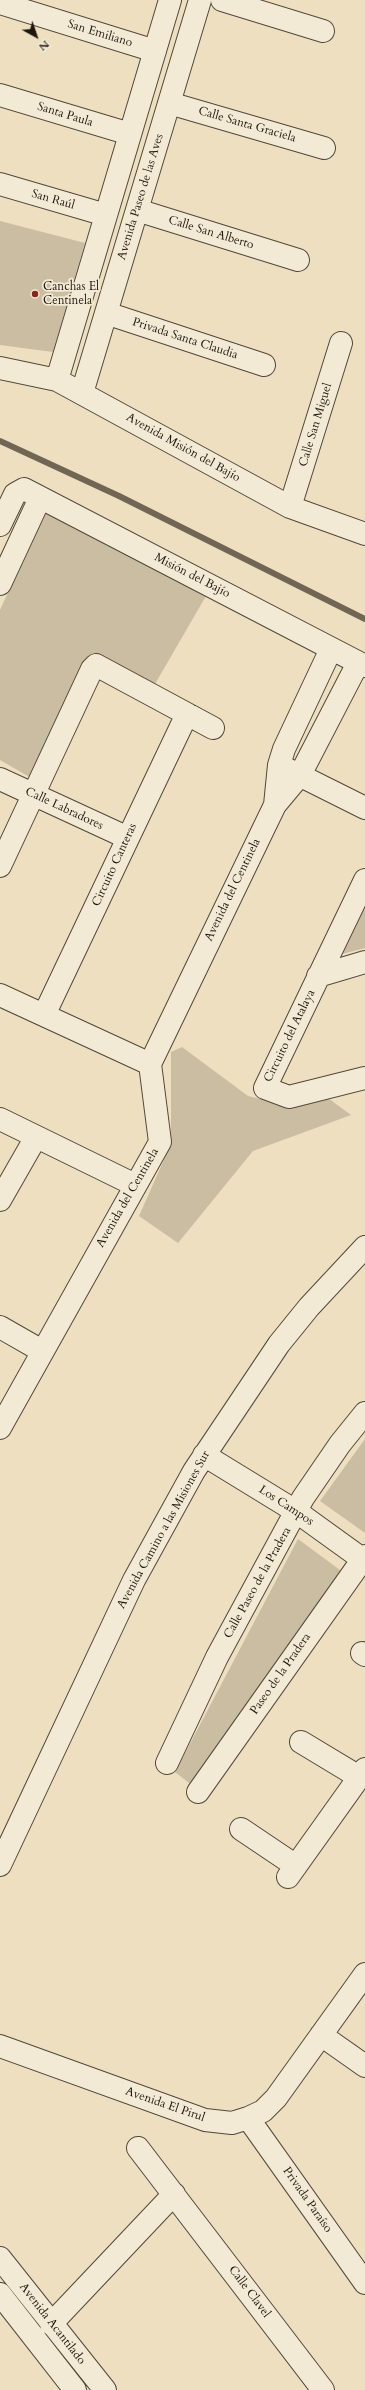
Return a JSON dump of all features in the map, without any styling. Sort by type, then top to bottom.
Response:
[{"type":"street","points":[[57,380],[170,0]]},
{"type":"street","name":"Avenida Paseo de las Aves","points":[[82,393],[200,0]]},
{"type":"street","points":[[222,0],[323,31]]},
{"type":"street","name":"San Emiliano","points":[[0,3],[155,52]]},
{"type":"street","name":"Santa Paula","points":[[0,95],[130,134]]},
{"type":"street","name":"Calle Santa Graciela","points":[[169,103],[324,148]]},
{"type":"street","name":"San Raúl","points":[[0,184],[106,215]]},
{"type":"street","name":"Calle San Alberto","points":[[137,210],[292,258]]},
{"type":"street","name":"Privada Santa Claudia","points":[[106,313],[264,365]]},
{"type":"street","name":"Calle San Miguel","points":[[290,507],[342,343]]},
{"type":"street","name":"Avenida Misión del Bajío","points":[[0,368],[57,380],[290,507],[365,534]]},
{"type":"street","name":"Misión del Bajío","points":[[0,525],[18,490],[24,489],[362,665]]},
{"type":"street","points":[[0,584],[40,498]]},
{"type":"street","name":"Avenida del Centinela","points":[[275,805],[279,766],[284,749],[331,649]]},
{"type":"street","points":[[0,866],[92,669],[96,665],[213,728]]},
{"type":"street","name":"Avenida del Centinela","points":[[0,1428],[160,1142],[150,1064],[275,805],[300,775],[362,665]]},
{"type":"street","name":"Circuito Canteras","points":[[44,1015],[187,714]]},
{"type":"street","points":[[279,766],[365,808]]},
{"type":"street","name":"Calle Labradores","points":[[0,779],[128,838]]},
{"type":"street","name":"Circuito del Atalaya","points":[[365,880],[265,1088],[289,1097],[365,1078]]},
{"type":"street","name":"Circuito del Atalaya","points":[[318,976],[365,962]]},
{"type":"street","points":[[0,995],[150,1064]]},
{"type":"street","points":[[0,1119],[135,1185]]},
{"type":"street","points":[[0,1200],[36,1137]]},
{"type":"street","name":"Avenida Camino a las Misiones Sur","points":[[0,1865],[134,1580],[204,1455],[279,1344],[308,1306],[365,1247]]},
{"type":"street","points":[[0,1327],[42,1351]]},
{"type":"street","name":"Calle Paseo de la Pradera","points":[[166,1762],[217,1658],[297,1512],[303,1498],[340,1444],[365,1413]]},
{"type":"street","name":"Los Campos","points":[[204,1455],[297,1512],[364,1559]]},
{"type":"street","name":"Paseo de la Pradera","points":[[198,1792],[364,1559]]},
{"type":"street","points":[[241,1830],[292,1872],[362,1773],[301,1742]]},
{"type":"street","name":"Avenida El Pirul","points":[[0,2046],[205,2120],[232,2123],[263,2111],[276,2098],[364,1979]]},
{"type":"street","points":[[321,2036],[365,2066]]},
{"type":"street","name":"Privada Paraíso","points":[[248,2118],[365,2283]]},
{"type":"street","name":"Calle Clavel","points":[[138,2148],[324,2390]]},
{"type":"street","points":[[50,2324],[174,2194]]},
{"type":"street","name":"Avenida Acantilado","points":[[0,2258],[50,2324],[105,2390]]},
{"type":"street","name":"Avenida Acantilado","points":[[0,2294],[75,2390]]},
{"type":"shaded area","name":"Canchas El Centinela","points":[[0,221],[85,243],[53,352],[0,345]]},
{"type":"shaded area","points":[[45,512],[206,596],[155,684],[92,658],[33,779],[0,760],[0,610]]},
{"type":"shaded area","points":[[365,899],[365,948],[338,955]]},
{"type":"shaded area","points":[[182,1047],[248,1096],[286,1105],[321,1093],[351,1115],[253,1151],[178,1243],[139,1216],[171,1144],[171,1052]]},
{"type":"shaded area","points":[[365,1439],[365,1533],[320,1501]]},
{"type":"shaded area","points":[[298,1539],[344,1573],[198,1790],[175,1772]]},
{"type":"waterway","points":[[0,441],[119,496],[365,619]]},
{"type":"place","name":"Canchas El Centinela","points":[[35,294]]}]
